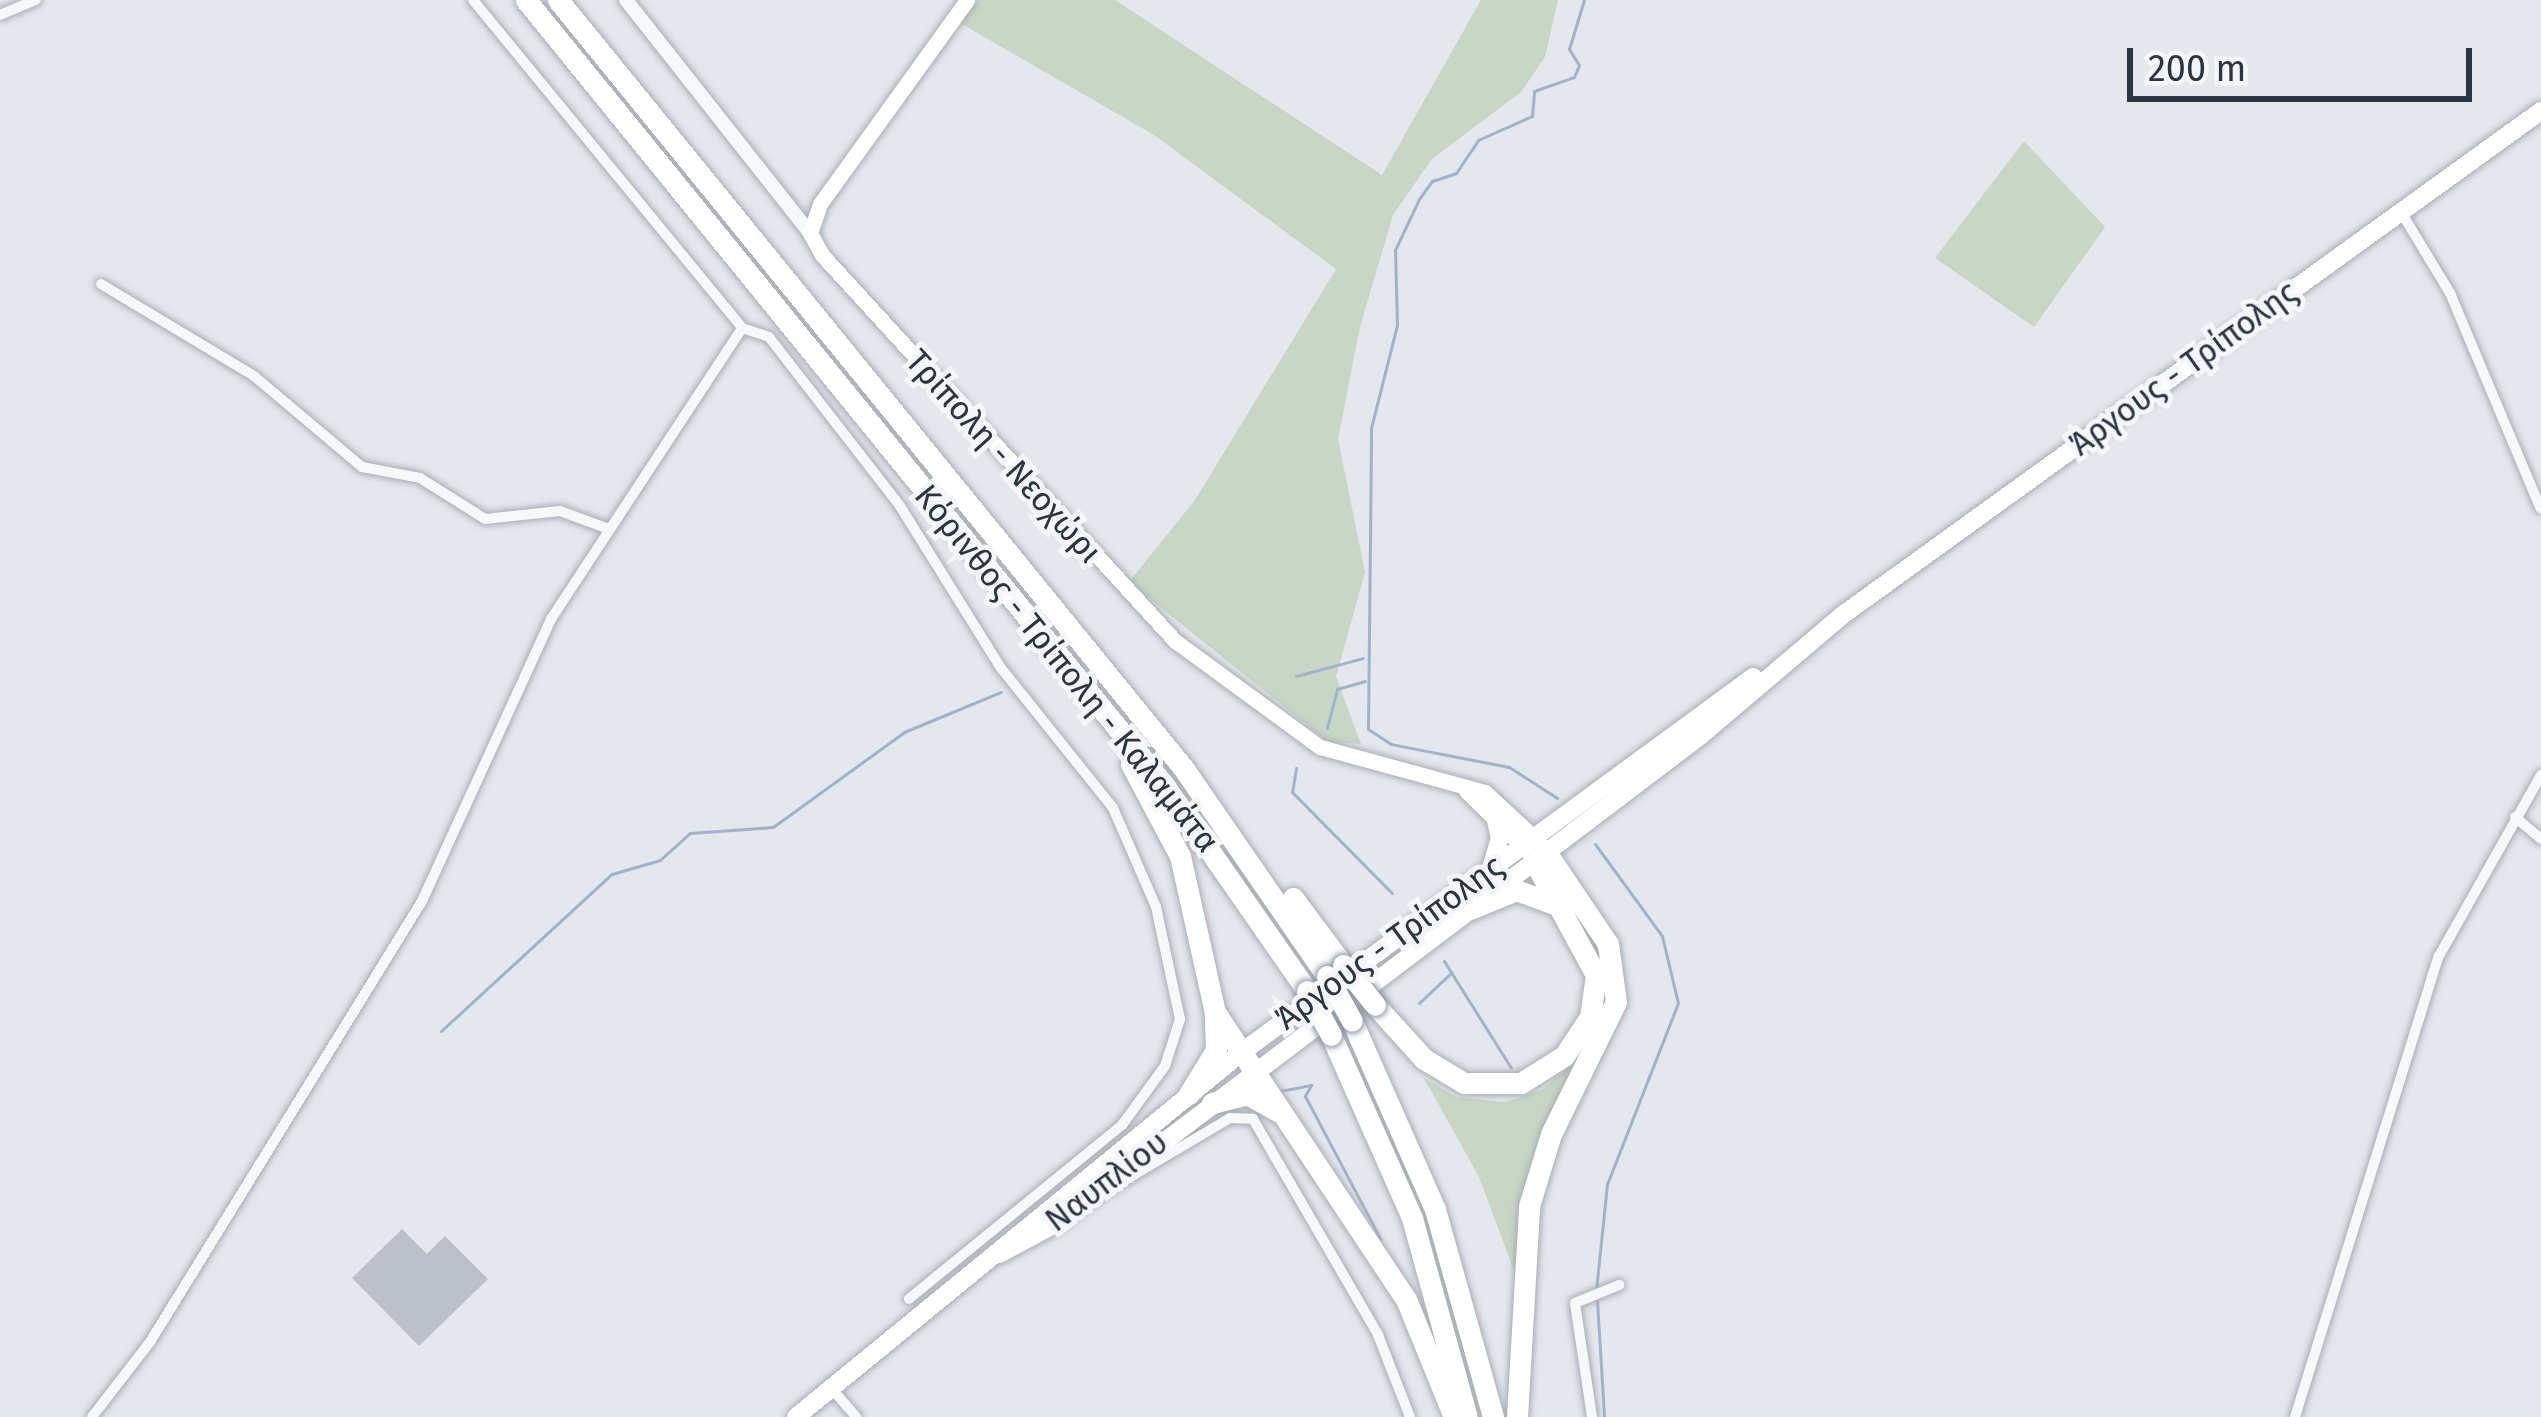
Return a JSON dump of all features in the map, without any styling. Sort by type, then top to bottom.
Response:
[{"type":"highway","name":"Κόρινθος - Τρίπολη - Καλαμάτα","points":[[526,0],[1218,857],[1307,991],[1412,1218],[1467,1417]]},
{"type":"highway","name":"Κόρινθος - Τρίπολη - Καλαμάτα","points":[[559,0],[1224,822],[1335,971],[1352,1021],[1436,1208],[1492,1417]]},
{"type":"highway","points":[[1082,685],[1171,832],[1215,1012],[1216,1050],[1189,1094]]},
{"type":"highway","points":[[1335,971],[1451,1078],[1490,1087],[1537,1076],[1576,1044],[1594,1003],[1590,950],[1564,910],[1535,848]]},
{"type":"highway","points":[[1517,1417],[1529,1206],[1617,984],[1608,944],[1535,848]]},
{"type":"highway","points":[[1470,909],[1516,890],[1564,910]]},
{"type":"highway","points":[[1215,1012],[1406,1299],[1454,1417]]},
{"type":"highway","points":[[1212,1103],[1247,1094],[1283,1116]]},
{"type":"main road","points":[[810,233],[848,160],[967,0]]},
{"type":"main road","name":"Άργους - Τρίπολης","points":[[1189,1094],[1249,1061],[1470,909],[1535,848],[1828,628],[2541,111]]},
{"type":"main road","name":"Τρίπολη - Νεοχώρι","points":[[810,233],[1175,641],[1332,754],[1496,798],[1535,848]]},
{"type":"main road","name":"Τρίπολη - Νεοχώρι","points":[[1460,786],[1535,848]]},
{"type":"main road","points":[[1491,869],[1500,838],[1494,812]]},
{"type":"main road","name":"Άργους - Τρίπολης","points":[[1212,1103],[1249,1061],[1491,869],[1535,848]]},
{"type":"main road","name":"Ναυπλίου","points":[[796,1417],[1189,1094]]},
{"type":"main road","name":"Ναυπλίου","points":[[999,1254],[1095,1193],[1212,1103]]},
{"type":"street","points":[[0,15],[36,0]]},
{"type":"street","points":[[472,0],[742,328],[769,337],[900,506],[1000,668],[1114,808],[1156,907],[1180,1019],[1165,1066],[1122,1125],[909,1299]]},
{"type":"street","points":[[626,0],[810,233]]},
{"type":"street","points":[[2401,212],[2450,293],[2541,509]]},
{"type":"street","points":[[101,284],[254,376],[362,467],[420,478],[485,518],[560,511],[609,529]]},
{"type":"street","points":[[92,1417],[150,1342],[422,901],[524,668],[742,328]]},
{"type":"street","points":[[2295,1417],[2438,956],[2541,775]]},
{"type":"street","points":[[2515,818],[2541,839]]},
{"type":"street","points":[[1095,1193],[1143,1178],[1230,1118],[1253,1119],[1378,1335],[1410,1417]]},
{"type":"street","points":[[1592,1416],[1575,1303],[1582,1294],[1619,1285]]},
{"type":"street","points":[[832,1389],[856,1417]]},
{"type":"green space","points":[[978,0],[1115,0],[1382,175],[1481,0],[1558,0],[1545,57],[1521,92],[1432,159],[1393,215],[1360,327],[1338,439],[1365,572],[1336,677],[1361,744],[1328,742],[1129,582],[1195,500],[1336,269],[1154,135],[960,23]]},
{"type":"green space","points":[[2024,141],[2105,227],[2034,327],[1935,258]]},
{"type":"green space","points":[[1128,722],[1177,775],[1303,955],[1344,1026],[1427,1212],[1483,1417],[1421,1214],[1339,1030],[1271,916]]},
{"type":"green space","points":[[1559,894],[1596,932],[1609,1000],[1560,1111],[1519,1284],[1479,1177],[1424,1078],[1456,1097],[1505,1102],[1542,1090],[1582,1055],[1598,960]]},
{"type":"building","points":[[402,1229],[427,1254],[445,1236],[488,1279],[419,1346],[352,1278]]},
{"type":"waterway","points":[[1557,798],[1509,767],[1391,744],[1368,729],[1371,428],[1397,325],[1395,250],[1419,199],[1432,181],[1456,173],[1478,140],[1532,116],[1534,91],[1574,77],[1579,65],[1569,49],[1584,0]]},
{"type":"waterway","points":[[1296,676],[1363,658]]},
{"type":"waterway","points":[[1327,728],[1337,689],[1365,681]]},
{"type":"waterway","points":[[441,1031],[612,874],[660,860],[690,833],[773,827],[904,732],[1001,692]]},
{"type":"waterway","points":[[1296,768],[1292,792],[1392,893]]},
{"type":"waterway","points":[[1595,844],[1662,936],[1678,1003],[1607,1184],[1596,1291]]},
{"type":"waterway","points":[[1444,961],[1511,1068]]},
{"type":"waterway","points":[[1419,1003],[1452,972]]},
{"type":"waterway","points":[[1280,1091],[1311,1085],[1305,1096],[1380,1238]]},
{"type":"waterway","points":[[1597,1301],[1604,1417]]}]
